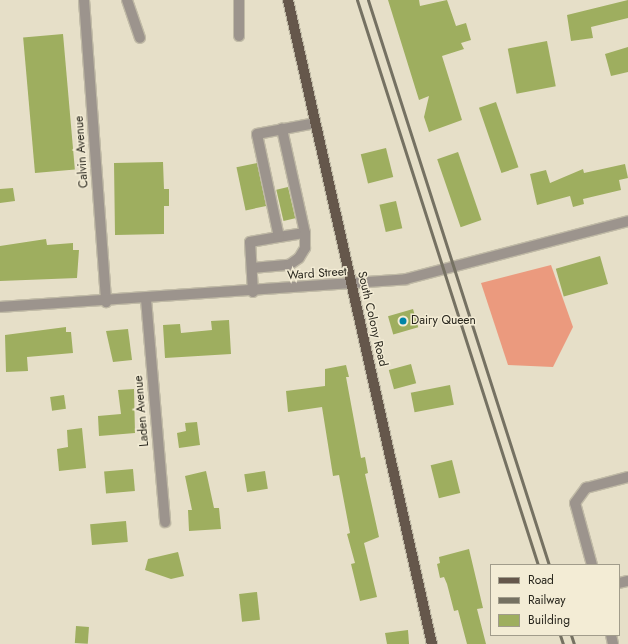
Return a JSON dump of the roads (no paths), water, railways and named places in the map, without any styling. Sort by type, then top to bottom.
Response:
[{"type":"main road","name":"South Colony Road","points":[[288,0],[350,284],[432,644]]},
{"type":"street","name":"Calvin Avenue","points":[[84,0],[106,302]]},
{"type":"street","points":[[127,0],[140,38]]},
{"type":"street","points":[[238,0],[239,36]]},
{"type":"street","points":[[279,237],[257,134],[315,124]]},
{"type":"street","points":[[252,268],[289,265],[299,258],[305,248],[305,233],[282,129]]},
{"type":"street","name":"Ward Street","points":[[0,307],[106,302],[253,292],[427,276],[628,221]]},
{"type":"street","points":[[253,292],[250,242],[305,233]]},
{"type":"street","name":"Laden Avenue","points":[[146,299],[165,522]]},
{"type":"street","points":[[592,564],[575,503],[586,488],[628,477]]},
{"type":"railway","points":[[357,0],[538,564]]},
{"type":"railway","points":[[368,0],[549,564]]},
{"type":"railway","points":[[560,636],[563,644]]},
{"type":"railway","points":[[571,636],[574,644]]},
{"type":"place","name":"Dairy Queen","points":[[403,321]]}]
